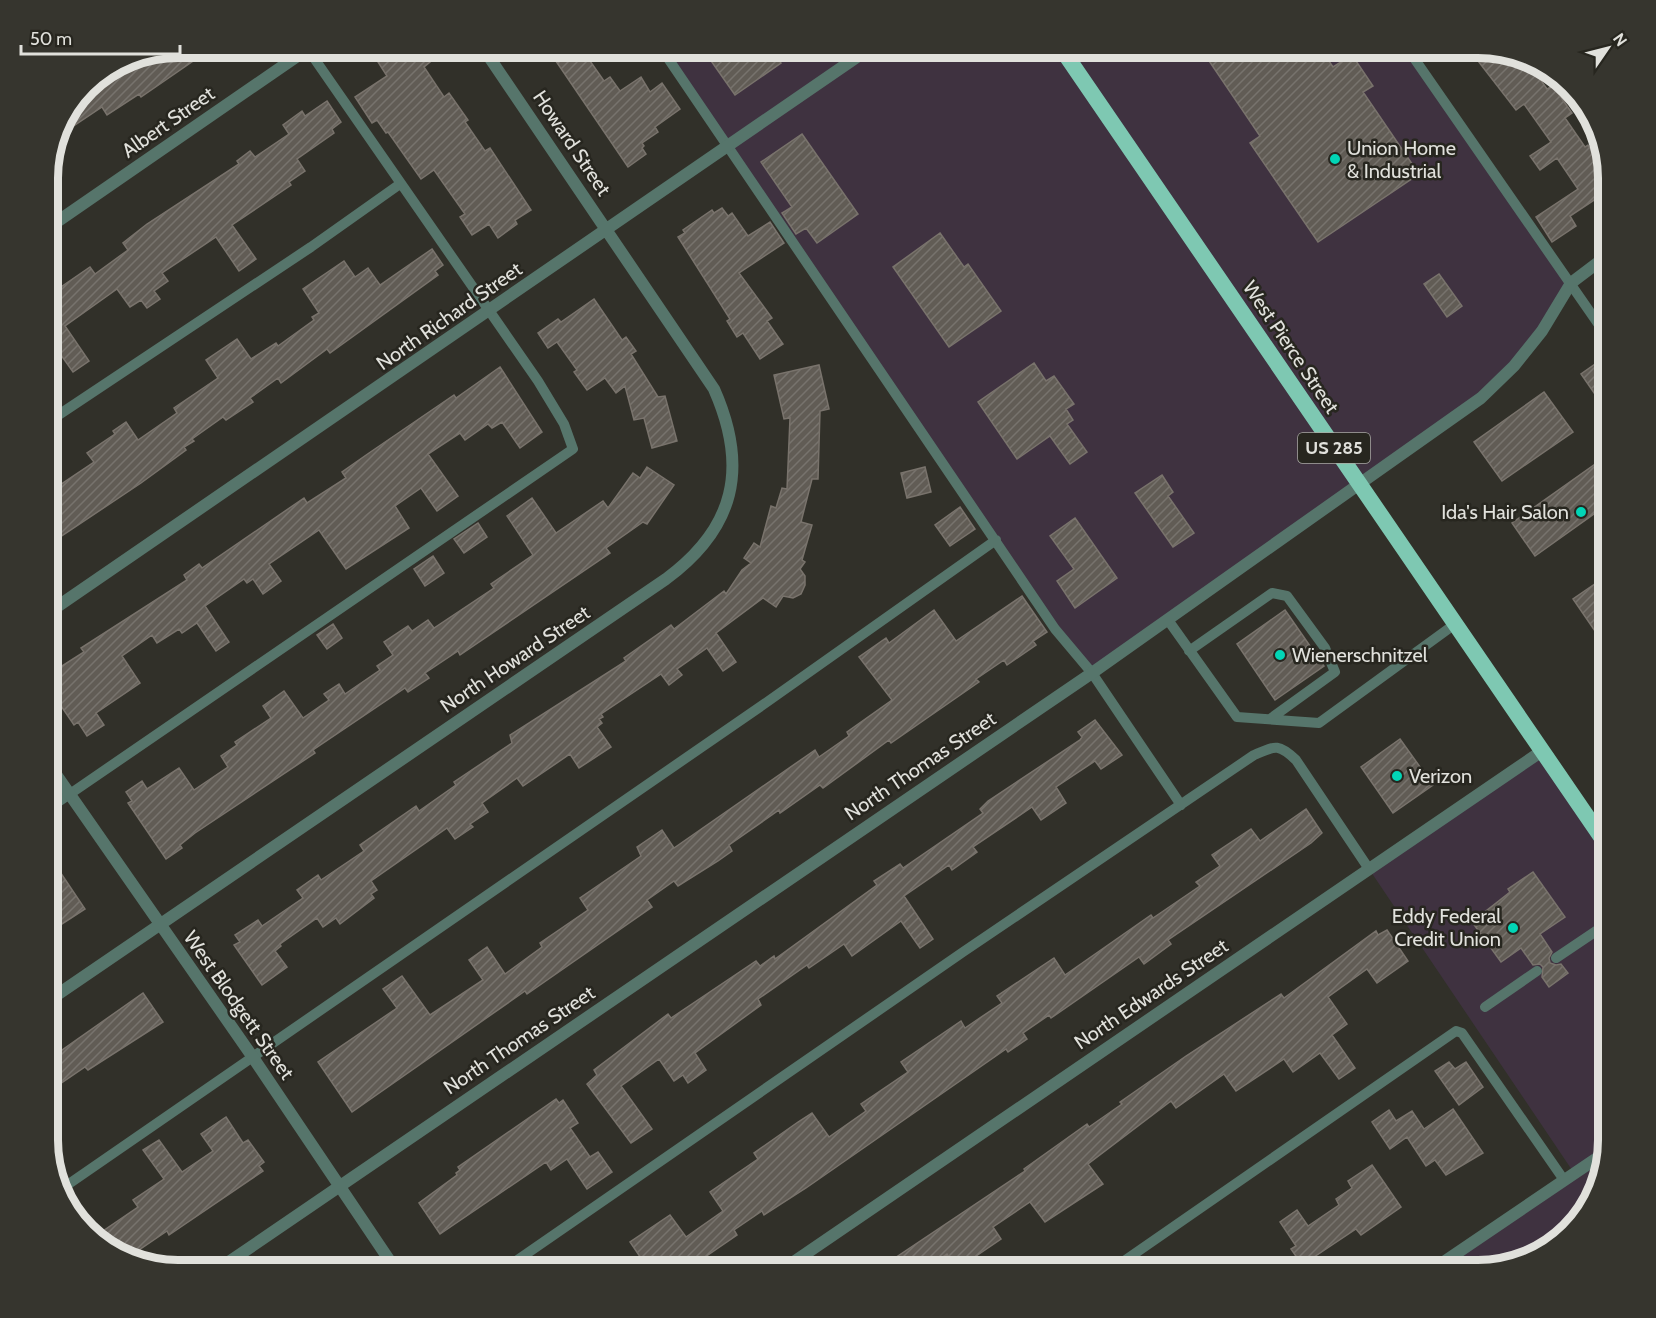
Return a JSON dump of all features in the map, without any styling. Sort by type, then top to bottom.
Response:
[{"type":"highway","name":"West Pierce Street","points":[[1068,58],[1598,833]]},
{"type":"street","name":"Albert Street","points":[[59,220],[294,58]]},
{"type":"street","name":"Howard Street","points":[[490,58],[608,230]]},
{"type":"street","name":"North Richard Street","points":[[59,606],[855,58]]},
{"type":"street","name":"North Howard Street","points":[[59,994],[666,579],[700,551],[714,532],[728,504],[734,466],[723,410],[692,355],[608,230]]},
{"type":"street","name":"North Thomas Street","points":[[233,1259],[1092,673],[1481,398],[1514,366],[1542,331],[1571,283],[1598,263]]},
{"type":"street","name":"North Edwards Street","points":[[798,1259],[1542,751]]},
{"type":"street","name":"West Blodgett Street","points":[[59,778],[252,1056],[388,1259]]},
{"type":"street","points":[[1448,1259],[1596,1159]]},
{"type":"lane","points":[[59,802],[573,449],[564,424],[538,381],[315,58]]},
{"type":"lane","points":[[668,58],[1056,629],[1092,673],[1181,805]]},
{"type":"lane","points":[[1414,58],[1598,323]]},
{"type":"lane","points":[[59,415],[311,247],[400,184]]},
{"type":"lane","points":[[68,1185],[758,709],[996,540]]},
{"type":"lane","points":[[1189,651],[1272,593],[1287,596],[1325,648],[1335,672],[1270,719]]},
{"type":"lane","points":[[1168,620],[1236,717],[1319,723],[1455,624]]},
{"type":"lane","points":[[519,1259],[963,952],[1254,755],[1277,747],[1296,760],[1369,869]]},
{"type":"lane","points":[[1556,958],[1598,930]]},
{"type":"lane","points":[[1485,1007],[1537,971]]},
{"type":"lane","points":[[1127,1259],[1456,1031],[1462,1033],[1564,1180]]},
{"type":"shaded area","points":[[668,58],[1414,58],[1571,283],[1542,331],[1481,398],[1092,673],[1055,629]]},
{"type":"shaded area","points":[[1542,751],[1598,832],[1598,1139],[1595,1163],[1588,1185],[1568,1219],[1551,1235],[1531,1247],[1493,1258],[1448,1259],[1574,1173],[1369,869]]},
{"type":"building","points":[[179,58],[198,58],[141,97],[139,94],[107,115],[102,107],[70,129],[83,105],[105,83],[119,75],[148,63]]},
{"type":"building","points":[[384,58],[427,58],[430,62],[424,67],[444,97],[449,93],[468,120],[465,122],[485,151],[490,148],[531,210],[515,220],[517,224],[498,238],[489,224],[472,235],[460,217],[465,214],[434,170],[421,179],[388,132],[386,133],[377,120],[372,123],[355,97],[387,76],[378,62]]},
{"type":"building","points":[[554,58],[588,58],[604,81],[610,77],[620,91],[641,77],[650,92],[662,83],[680,109],[655,127],[658,132],[642,143],[646,154],[628,167]]},
{"type":"building","points":[[709,58],[777,58],[781,63],[735,95]]},
{"type":"building","name":"Union Home & Industrial","points":[[1207,58],[1327,58],[1333,67],[1347,58],[1354,58],[1373,86],[1363,92],[1419,174],[1318,242],[1250,143],[1260,136]]},
{"type":"building","points":[[1476,58],[1501,61],[1523,68],[1537,75],[1547,89],[1553,86],[1572,113],[1565,118],[1585,147],[1588,145],[1595,156],[1598,198],[1570,216],[1576,226],[1552,242],[1536,217],[1578,189],[1557,158],[1540,170],[1530,156],[1551,142],[1524,104],[1516,110]]},
{"type":"building","points":[[327,101],[341,122],[332,129],[334,133],[297,159],[305,171],[289,182],[291,185],[232,225],[256,259],[239,271],[216,237],[162,273],[168,281],[154,291],[160,299],[147,308],[141,300],[130,307],[117,289],[65,326],[89,361],[73,372],[59,352],[59,288],[90,267],[95,274],[128,250],[123,243],[147,224],[239,164],[237,161],[250,151],[255,157],[289,134],[283,125],[302,111],[305,116]]},
{"type":"building","points":[[802,134],[858,214],[817,243],[806,228],[796,234],[782,213],[792,207],[761,162]]},
{"type":"building","points":[[722,208],[728,216],[732,213],[748,236],[770,222],[784,243],[739,273],[772,318],[767,321],[783,344],[760,359],[743,333],[737,337],[727,321],[730,319],[678,237],[685,233],[683,230],[712,210],[714,213]]},
{"type":"building","points":[[940,233],[964,267],[968,264],[1001,311],[949,347],[893,267]]},
{"type":"building","points":[[432,249],[443,265],[435,271],[438,275],[330,353],[327,349],[281,383],[278,378],[250,398],[253,402],[226,420],[223,417],[192,439],[194,441],[184,447],[186,450],[59,538],[59,486],[94,462],[87,453],[115,434],[113,431],[126,422],[138,440],[177,413],[174,408],[218,378],[206,360],[237,339],[251,359],[276,343],[278,346],[314,320],[312,317],[319,313],[303,289],[344,261],[355,277],[368,268],[380,285]]},
{"type":"building","points":[[1439,274],[1462,306],[1447,317],[1424,284]]},
{"type":"building","points":[[594,299],[622,340],[626,337],[636,351],[631,354],[658,397],[665,396],[677,441],[652,448],[644,418],[634,420],[625,386],[616,393],[605,378],[587,390],[574,372],[577,370],[557,342],[548,348],[538,333],[558,319],[561,322]]},
{"type":"building","points":[[1598,362],[1598,399],[1581,374]]},
{"type":"building","points":[[1034,363],[1046,381],[1054,376],[1074,404],[1066,409],[1073,420],[1067,424],[1087,452],[1070,464],[1050,436],[1017,459],[978,402]]},
{"type":"building","points":[[819,365],[829,409],[820,411],[818,479],[812,479],[801,522],[812,525],[802,560],[805,562],[800,569],[805,576],[805,585],[801,594],[793,598],[783,596],[776,607],[763,598],[716,633],[736,662],[723,671],[707,648],[677,669],[682,675],[669,685],[661,674],[601,714],[603,717],[599,719],[602,723],[597,727],[611,747],[579,768],[570,754],[523,786],[517,778],[482,803],[488,812],[470,824],[473,827],[455,839],[447,828],[371,881],[377,890],[371,894],[374,898],[340,924],[336,918],[323,927],[317,918],[280,944],[281,946],[275,951],[287,967],[262,985],[234,945],[240,942],[235,935],[258,920],[262,926],[303,898],[297,890],[318,875],[321,880],[364,851],[360,845],[416,806],[419,811],[456,785],[454,782],[512,743],[510,735],[626,661],[624,658],[671,625],[674,629],[724,591],[726,594],[742,570],[751,563],[744,558],[754,543],[760,547],[771,506],[776,508],[782,488],[787,489],[790,418],[784,419],[774,375]]},
{"type":"building","points":[[500,367],[542,432],[520,448],[502,422],[492,428],[488,424],[465,440],[460,433],[428,454],[458,496],[437,511],[421,488],[395,506],[409,528],[346,569],[319,530],[269,564],[281,581],[263,594],[253,579],[247,583],[244,579],[205,606],[229,642],[216,651],[197,623],[182,633],[179,629],[157,643],[152,635],[122,656],[140,683],[96,713],[104,725],[87,736],[78,722],[74,725],[59,703],[59,668],[84,652],[81,648],[187,580],[184,575],[199,564],[202,568],[304,498],[307,503],[346,478],[342,472],[454,395],[456,398]]},
{"type":"building","points":[[1544,392],[1573,432],[1502,481],[1474,442]]},
{"type":"building","points":[[1598,462],[1598,511],[1535,556],[1512,523]]},
{"type":"building","points":[[647,467],[674,485],[647,524],[643,522],[606,548],[610,553],[460,655],[458,651],[425,673],[429,678],[408,692],[405,688],[313,750],[315,753],[195,833],[180,845],[182,848],[166,859],[128,803],[132,801],[126,792],[142,781],[147,789],[179,768],[194,790],[228,767],[221,756],[237,745],[235,742],[271,718],[263,706],[284,691],[303,718],[329,700],[324,694],[339,684],[345,694],[380,670],[377,666],[393,655],[384,642],[408,626],[412,631],[428,620],[434,628],[494,588],[491,584],[533,555],[507,516],[532,498],[556,533],[603,501],[608,508],[633,473],[640,478]]},
{"type":"building","points":[[925,467],[931,492],[907,498],[901,473]]},
{"type":"building","points":[[1162,475],[1173,492],[1168,496],[1194,533],[1173,547],[1135,493]]},
{"type":"building","points":[[960,507],[975,529],[950,546],[935,525]]},
{"type":"building","points":[[1075,518],[1117,578],[1075,608],[1057,581],[1074,569],[1050,536]]},
{"type":"building","points":[[478,523],[487,537],[464,553],[454,539]]},
{"type":"building","points":[[433,556],[444,573],[425,586],[414,569]]},
{"type":"building","points":[[1598,582],[1598,633],[1597,634],[1573,599]]},
{"type":"building","points":[[1022,596],[1047,632],[1033,641],[1036,645],[1007,665],[1004,660],[976,679],[979,682],[891,743],[889,740],[823,788],[820,785],[780,813],[779,810],[729,845],[732,851],[718,861],[678,886],[674,881],[647,900],[652,907],[527,994],[525,991],[352,1112],[318,1062],[397,1008],[383,989],[402,976],[430,1015],[483,980],[469,960],[487,947],[505,974],[542,947],[540,943],[588,910],[580,898],[641,856],[637,847],[662,830],[674,848],[815,750],[819,757],[849,736],[847,732],[892,700],[859,657],[886,638],[889,643],[934,610],[956,641]]},
{"type":"building","name":"Wienerschnitzel","points":[[1285,610],[1324,666],[1275,700],[1237,644]]},
{"type":"building","points":[[333,624],[342,638],[327,649],[317,635]]},
{"type":"building","points":[[1095,720],[1122,755],[1101,769],[1095,761],[1056,787],[1066,803],[1041,820],[1032,807],[973,847],[977,852],[952,870],[949,865],[904,896],[933,939],[920,948],[901,921],[852,956],[844,944],[809,968],[807,965],[758,999],[761,1005],[695,1053],[706,1070],[688,1083],[683,1075],[674,1081],[659,1059],[621,1086],[652,1129],[631,1143],[587,1084],[597,1075],[594,1070],[668,1014],[671,1018],[756,961],[760,966],[774,956],[775,959],[877,885],[874,881],[900,864],[903,868],[983,813],[980,809],[988,801],[1080,740],[1082,737],[1078,732]]},
{"type":"building","name":"Verizon","points":[[1400,739],[1433,785],[1393,813],[1361,767]]},
{"type":"building","points":[[1306,809],[1322,833],[1311,843],[1168,940],[1171,944],[1144,964],[1139,957],[1051,1018],[1049,1015],[1023,1033],[1027,1039],[1008,1052],[1006,1049],[806,1188],[764,1215],[762,1211],[734,1230],[737,1235],[702,1259],[642,1259],[630,1242],[670,1215],[686,1237],[723,1211],[710,1192],[758,1159],[754,1153],[798,1122],[812,1113],[829,1137],[866,1111],[861,1104],[908,1072],[901,1062],[961,1021],[965,1028],[1002,1003],[997,996],[1054,958],[1065,975],[1151,915],[1153,918],[1200,886],[1196,882],[1220,866],[1212,855],[1251,829],[1260,841]]},
{"type":"building","points":[[59,870],[85,909],[59,926]]},
{"type":"building","name":"Eddy Federal Credit Union","points":[[1533,872],[1565,917],[1540,934],[1552,952],[1549,958],[1550,963],[1561,964],[1568,973],[1549,987],[1542,977],[1543,967],[1540,964],[1533,965],[1521,948],[1501,962],[1472,922],[1510,892],[1508,889]]},
{"type":"building","points":[[1387,930],[1408,961],[1377,983],[1367,969],[1328,997],[1347,1024],[1332,1035],[1355,1068],[1339,1079],[1320,1053],[1293,1072],[1284,1059],[1236,1091],[1224,1074],[1176,1108],[1171,1101],[1088,1164],[1103,1184],[1045,1222],[1030,1202],[993,1227],[1001,1239],[972,1259],[950,1259],[947,1254],[940,1259],[893,1259],[1025,1171],[1024,1169],[1087,1124],[1089,1127],[1122,1104],[1120,1102],[1186,1056],[1281,994],[1284,998],[1376,931],[1378,935]]},
{"type":"building","points":[[143,993],[163,1022],[88,1070],[85,1067],[59,1085],[59,1052]]},
{"type":"building","points":[[1449,1062],[1455,1069],[1466,1062],[1483,1087],[1459,1105],[1435,1071]]},
{"type":"building","points":[[556,1099],[559,1103],[563,1100],[578,1123],[570,1128],[590,1157],[598,1152],[612,1172],[587,1189],[567,1159],[551,1170],[546,1162],[440,1234],[419,1203],[457,1175],[456,1173],[460,1170],[458,1167]]},
{"type":"building","points":[[1453,1109],[1483,1153],[1446,1175],[1435,1160],[1426,1166],[1407,1137],[1390,1149],[1372,1122],[1389,1110],[1396,1121],[1412,1111],[1424,1129]]},
{"type":"building","points":[[226,1117],[243,1143],[248,1140],[264,1162],[259,1166],[263,1171],[169,1235],[167,1231],[136,1252],[102,1232],[138,1207],[133,1200],[164,1179],[143,1150],[159,1140],[182,1172],[213,1151],[201,1134]]},
{"type":"building","points":[[1372,1165],[1401,1207],[1361,1235],[1356,1229],[1311,1259],[1298,1259],[1291,1249],[1296,1246],[1280,1222],[1297,1210],[1308,1226],[1339,1205],[1336,1199],[1352,1188],[1348,1181]]},
{"type":"place","name":"Union Home & Industrial","points":[[1335,159]]},
{"type":"place","name":"Ida's Hair Salon","points":[[1581,512]]},
{"type":"place","name":"Wienerschnitzel","points":[[1280,655]]},
{"type":"place","name":"Verizon","points":[[1397,776]]},
{"type":"place","name":"Eddy Federal Credit Union","points":[[1513,928]]}]
